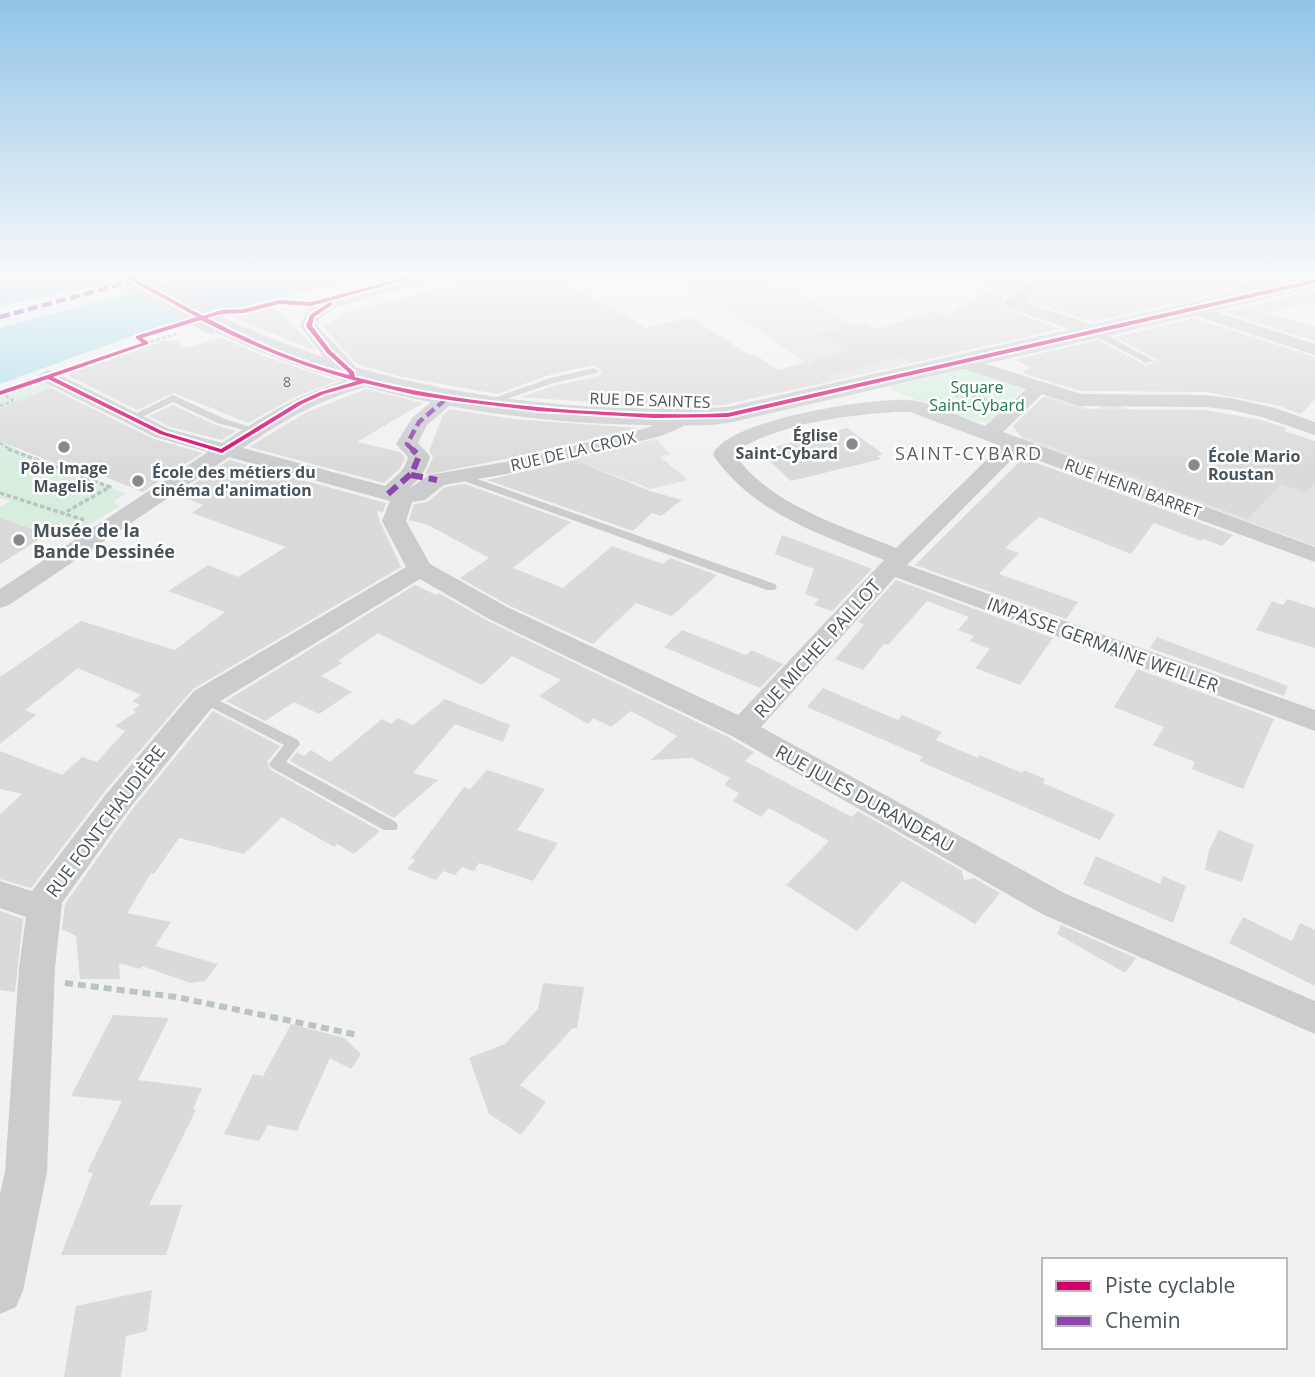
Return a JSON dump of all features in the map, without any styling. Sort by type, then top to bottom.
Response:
[{"type":"main road","name":"RUE DE SAINTES","points":[[244,338],[257,345],[322,360],[353,378],[446,399],[628,415],[682,416],[728,415],[784,402],[809,408],[962,362],[1062,338]]},
{"type":"street","points":[[314,338],[322,360]]},
{"type":"street","points":[[1280,338],[1315,350]]},
{"type":"street","points":[[962,362],[1080,400],[1206,401],[1268,412],[1315,429]]},
{"type":"street","points":[[47,376],[162,433],[222,451],[395,495],[417,495],[437,480]]},
{"type":"street","points":[[0,600],[284,411],[353,378]]},
{"type":"street","points":[[989,433],[1039,387]]},
{"type":"street","points":[[420,569],[394,521],[395,495],[418,466],[419,456],[407,444],[411,433],[446,399]]},
{"type":"street","name":"RUE HENRI BARRET","points":[[809,408],[836,414],[884,405],[912,406],[1315,555]]},
{"type":"street","name":"IMPASSE GERMAINE WEILLER","points":[[809,408],[745,436],[726,448],[724,456],[729,465],[757,492],[895,562],[1315,721]]},
{"type":"street","name":"RUE DE LA CROIX","points":[[437,480],[571,453],[654,432],[675,423],[682,416]]},
{"type":"street","name":"RUE MICHEL PAILLOT","points":[[742,729],[895,562],[1015,444]]},
{"type":"street","points":[[411,475],[437,480]]},
{"type":"street","name":"RUE FONTCHAUDIÈRE","points":[[0,1291],[26,1172],[37,968],[45,900],[118,801],[204,698],[420,569]]},
{"type":"street","name":"RUE JULES DURANDEAU","points":[[420,569],[498,613],[742,729],[1054,904],[1315,1018]]},
{"type":"street","points":[[0,894],[44,909]]},
{"type":"lane","points":[[1107,338],[1149,361]]},
{"type":"lane","points":[[481,404],[550,381],[594,371]]},
{"type":"lane","points":[[130,419],[173,398],[221,421],[255,430]]},
{"type":"lane","points":[[460,476],[771,587]]},
{"type":"lane","points":[[204,698],[293,744],[277,764],[390,826]]},
{"type":"path","points":[[140,338],[146,343]]},
{"type":"path","points":[[978,397],[978,390],[966,386],[959,386],[951,391],[958,397],[978,397],[996,403],[988,410]]},
{"type":"path","points":[[0,393],[15,401],[0,406]]},
{"type":"path","points":[[0,443],[3,447],[110,487],[64,513]]},
{"type":"path","points":[[0,493],[108,528]]},
{"type":"path","points":[[87,985],[208,1000],[358,1035]]},
{"type":"shaded area","points":[[771,338],[872,338],[912,363],[831,381]]},
{"type":"shaded area","name":"École Mario Roustan","points":[[1047,394],[1095,411],[1106,403],[1113,404],[1315,471],[1315,546],[1022,439],[1012,425],[1019,423]]},
{"type":"shaded area","points":[[656,439],[670,454],[660,457],[688,480],[651,489],[572,459]]},
{"type":"green space","name":"Square Saint-Cybard","points":[[971,368],[1026,387],[989,421],[978,422],[893,391],[892,386]]},
{"type":"green space","points":[[43,381],[55,387],[0,408],[0,397]]},
{"type":"green space","points":[[0,438],[17,450],[126,494],[112,502],[120,506],[65,539],[0,518],[0,507],[10,501],[0,498]]},
{"type":"water","points":[[0,338],[126,338],[0,384]]},
{"type":"building","points":[[224,338],[261,355],[336,381],[295,397],[248,423],[174,393],[137,410],[69,376],[73,371],[163,341],[177,341],[186,348]]},
{"type":"building","points":[[285,338],[306,338],[316,351]]},
{"type":"building","points":[[333,338],[723,338],[778,370],[806,362],[811,366],[810,361],[845,352],[824,338],[1020,338],[911,363],[903,357],[826,376],[832,381],[723,405],[646,406],[520,397],[598,376],[602,371],[593,365],[546,376],[497,394],[398,376],[357,364]]},
{"type":"building","points":[[1117,338],[1257,338],[1315,357],[1315,399],[1301,414],[1276,405],[1206,392],[1081,391],[1022,373],[1031,367],[1013,360],[1098,340],[1147,366],[1157,360]]},
{"type":"building","points":[[51,388],[154,439],[202,453],[143,492],[65,461],[57,464],[0,441],[0,408]]},
{"type":"building","points":[[366,389],[423,403],[357,442],[400,452],[405,458],[400,468],[384,483],[249,447],[305,413]]},
{"type":"building","name":"École Mario Roustan","points":[[1043,397],[1080,409],[1206,410],[1261,420],[1287,428],[1284,431],[1315,441],[1315,483],[1305,493],[1281,484],[1248,519],[1020,435],[1013,426]]},
{"type":"building","points":[[173,405],[236,431],[222,440],[170,427],[149,416]]},
{"type":"building","points":[[450,409],[514,419],[638,428],[425,475],[433,457],[429,451],[443,415]]},
{"type":"building","points":[[847,428],[883,454],[877,456],[881,459],[791,481],[759,451]]},
{"type":"building","points":[[1023,458],[1233,535],[1222,546],[1154,523],[1131,554],[1039,517],[1005,548],[1019,553],[999,574],[1078,602],[1066,619],[915,565]]},
{"type":"building","points":[[229,460],[386,503],[383,512],[377,511],[401,567],[193,689],[105,791],[31,888],[0,879],[0,814],[22,794],[0,789],[0,751],[62,775],[82,757],[97,762],[125,731],[115,726],[136,712],[133,710],[140,705],[132,701],[141,695],[78,668],[25,710],[36,715],[0,744],[0,677],[81,621],[175,650],[225,612],[168,591],[208,565],[238,577],[286,547],[192,513],[203,505],[177,495]]},
{"type":"building","points":[[575,460],[650,491],[682,500],[661,516],[652,513],[633,531],[487,480]]},
{"type":"building","points":[[465,484],[571,522],[513,568],[563,588],[612,546],[663,564],[670,558],[717,575],[672,616],[636,603],[593,644],[508,605],[460,578],[489,558],[428,525],[409,520],[414,504],[427,502],[445,487]]},
{"type":"building","name":"Musée de la Bande Dessinée","points":[[0,518],[48,534],[0,564]]},
{"type":"building","points":[[782,535],[872,569],[832,611],[814,605],[819,599],[805,594],[814,569],[775,554]]},
{"type":"building","points":[[896,580],[1053,638],[1020,685],[975,668],[990,649],[970,641],[974,636],[958,630],[969,617],[927,601],[888,645],[884,644],[863,670],[835,659],[864,625],[858,622]]},
{"type":"building","points":[[415,585],[436,595],[439,593],[488,621],[728,737],[754,752],[745,761],[852,817],[858,811],[962,871],[964,880],[974,878],[1000,893],[975,924],[902,881],[857,931],[786,885],[829,841],[769,808],[761,817],[733,801],[739,793],[724,785],[730,778],[692,758],[651,760],[677,736],[631,711],[611,727],[593,718],[588,724],[539,696],[561,680],[512,656],[482,685],[378,633],[338,661],[342,663],[321,676],[352,692],[319,714],[294,702],[265,721],[226,701]]},
{"type":"building","points":[[1287,599],[1315,608],[1315,648],[1256,630],[1272,601],[1283,605]]},
{"type":"building","points":[[682,630],[746,655],[751,650],[783,664],[760,688],[664,647]]},
{"type":"building","points":[[1157,637],[1288,686],[1284,696],[1150,648]]},
{"type":"building","points":[[1137,669],[1274,719],[1243,789],[1192,769],[1195,762],[1153,745],[1164,727],[1114,707]]},
{"type":"building","points":[[823,688],[898,720],[902,715],[942,732],[936,740],[1022,773],[1024,770],[1045,779],[1043,783],[1115,814],[1100,840],[919,761],[923,757],[807,707]]},
{"type":"building","points":[[445,699],[510,725],[503,742],[455,724],[413,773],[438,780],[394,818],[290,761],[297,752],[304,756],[311,750],[330,762],[382,719],[391,724],[398,718],[413,725]]},
{"type":"building","points":[[213,711],[280,746],[267,762],[271,770],[380,831],[354,854],[337,844],[334,847],[282,817],[244,854],[179,838],[154,874],[151,873],[127,913],[171,922],[155,946],[218,964],[205,981],[190,983],[142,966],[140,969],[119,963],[120,979],[80,979],[76,936],[62,929],[65,904],[131,811]]},
{"type":"building","points":[[487,770],[545,789],[517,830],[558,843],[533,881],[479,863],[474,871],[462,867],[455,875],[443,871],[436,880],[407,869],[415,860],[411,858],[464,787],[470,789]]},
{"type":"building","points":[[1219,830],[1254,845],[1242,882],[1205,870],[1209,850]]},
{"type":"building","points":[[1096,856],[1160,884],[1163,876],[1186,886],[1173,923],[1083,884]]},
{"type":"building","points":[[0,911],[23,919],[15,992],[0,990]]},
{"type":"building","points":[[1243,917],[1292,941],[1300,923],[1315,930],[1315,986],[1229,943]]},
{"type":"building","points":[[1061,925],[1136,958],[1125,973],[1057,934]]},
{"type":"building","points":[[543,983],[584,987],[577,1028],[573,1028],[520,1085],[546,1102],[521,1135],[489,1114],[469,1058],[505,1044],[538,1009]]},
{"type":"building","points":[[113,1015],[169,1018],[138,1080],[202,1088],[193,1109],[196,1110],[149,1205],[182,1205],[166,1255],[61,1255],[93,1173],[87,1172],[122,1101],[71,1096]]},
{"type":"building","points":[[291,1024],[344,1038],[361,1054],[351,1069],[330,1058],[297,1131],[268,1125],[259,1141],[224,1134],[253,1074],[263,1076]]},
{"type":"building","points":[[152,1290],[147,1331],[126,1336],[121,1377],[64,1377],[76,1306]]},
{"type":"marked path","points":[[388,494],[408,478],[418,463],[419,456],[407,444],[419,422],[446,399]]},
{"type":"marked path","points":[[411,475],[437,480]]},
{"type":"cycle path","points":[[140,338],[146,343]]},
{"type":"cycle path","points":[[244,338],[337,374],[416,393],[538,409],[673,417],[728,415],[1064,338]]},
{"type":"cycle path","points":[[318,338],[352,373],[352,378]]},
{"type":"cycle path","points":[[0,393],[146,343]]},
{"type":"cycle path","points":[[47,376],[162,433],[222,451],[300,403],[322,393],[364,381]]},
{"type":"place","name":"Église Saint-Cybard","points":[[852,444]]},
{"type":"place","name":"Pôle Image Magelis","points":[[64,447]]},
{"type":"place","name":"École Mario Roustan","points":[[1194,465]]},
{"type":"place","name":"École des métiers du cinéma d'animation","points":[[138,481]]},
{"type":"place","name":"Musée de la Bande Dessinée","points":[[19,540]]},
{"type":"district","name":"SAINT-CYBARD","points":[[969,453]]}]
